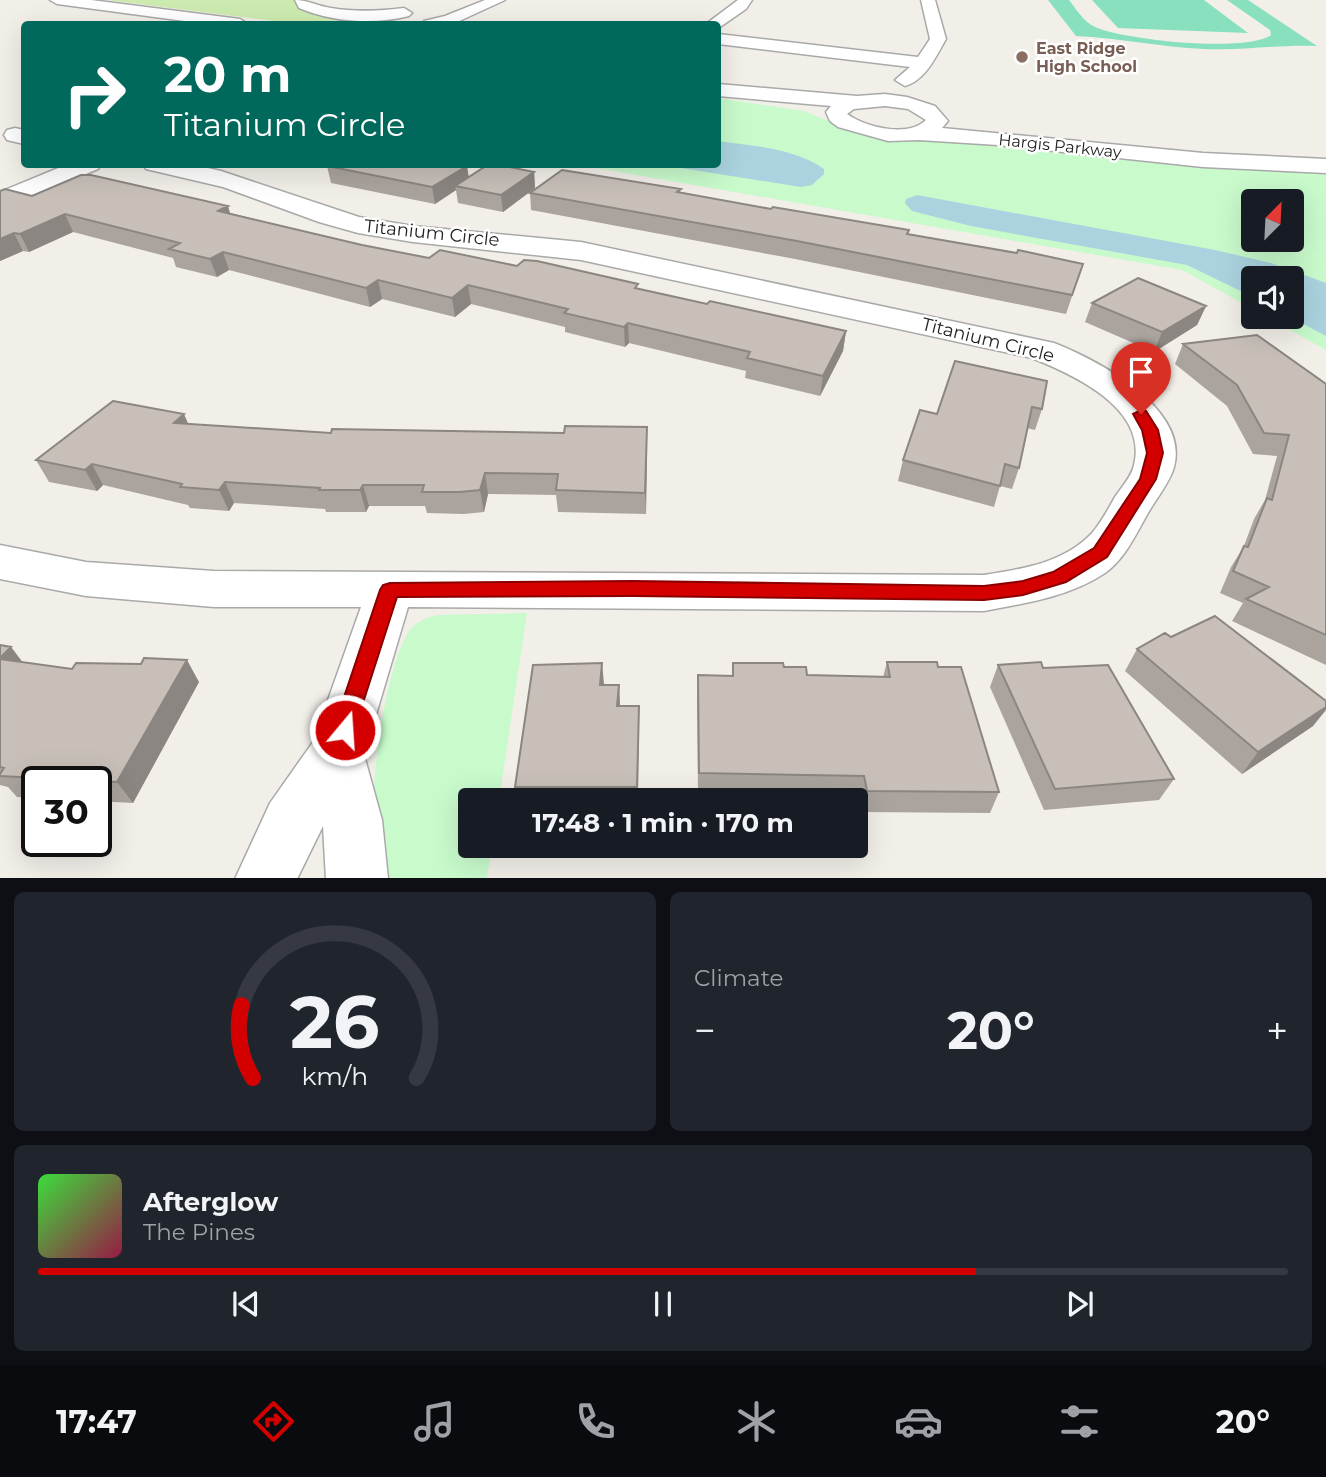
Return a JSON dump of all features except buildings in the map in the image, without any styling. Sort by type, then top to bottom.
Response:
[{"type":"street","points":[[57,0],[209,21]]},
{"type":"street","points":[[303,0],[304,5],[314,9],[362,16],[404,13],[442,21]]},
{"type":"street","points":[[392,0],[404,13]]},
{"type":"street","points":[[449,21],[498,0]]},
{"type":"street","points":[[718,21],[741,6],[745,0]]},
{"type":"street","points":[[721,96],[797,107],[837,117],[840,108],[893,91],[920,66],[939,36],[928,0]]},
{"type":"street","points":[[721,39],[920,66]]},
{"type":"street","points":[[917,132],[935,125],[937,121],[918,97],[922,76],[920,66]]},
{"type":"street","points":[[721,90],[864,101]]},
{"type":"street","name":"Hargis Parkway","points":[[864,101],[902,102],[964,124],[1203,160]]},
{"type":"street","name":"Hargis Parkway","points":[[837,117],[853,128],[868,132],[917,132],[998,138],[1203,160],[1326,166]]},
{"type":"street","points":[[0,201],[80,168]]},
{"type":"street","name":"Titanium Circle","points":[[0,562],[86,579],[167,586],[966,593],[1023,588],[1060,577],[1101,552],[1148,479],[1155,460],[1154,446],[1146,422],[1126,398],[1089,371],[1042,350],[581,251],[523,243],[402,233],[357,225],[320,215],[243,185],[171,168]]},
{"type":"street","points":[[266,878],[291,822],[336,755],[390,590]]},
{"type":"street","points":[[336,755],[352,820],[358,878]]},
{"type":"green space","points":[[106,0],[302,0],[303,3],[365,16],[354,21],[275,21]]},
{"type":"green space","points":[[1048,0],[1069,0],[1087,22],[1110,32],[1157,40],[1212,44],[1257,40],[1271,35],[1270,30],[1227,0],[1248,0],[1317,46],[1204,49],[1076,36]]},
{"type":"green space","points":[[1092,0],[1204,0],[1248,33],[1118,28]]},
{"type":"green space","points":[[721,98],[804,111],[836,124],[1326,171],[1326,350],[1288,329],[1304,329],[1304,266],[1241,266],[1241,302],[1182,270],[596,168],[721,168]]},
{"type":"green space","points":[[527,613],[501,788],[458,788],[458,858],[490,858],[487,878],[384,878],[374,814],[375,773],[382,719],[394,666],[402,645],[413,627],[434,616]]},
{"type":"water","points":[[721,141],[759,147],[800,156],[824,169],[824,174],[812,185],[801,187],[681,168],[721,168]]},
{"type":"water","points":[[917,195],[1215,250],[1279,266],[1241,266],[1241,291],[1187,265],[971,226],[912,211],[905,203],[906,199]]},
{"type":"water","points":[[1304,275],[1326,283],[1326,336],[1304,324]]},
{"type":"place","name":"East Ridge High School","points":[[1022,57]]},
{"type":"route","points":[[345,730],[390,590],[632,589],[984,593],[1023,588],[1060,577],[1077,569],[1108,544],[1154,467],[1153,438],[1141,414]]}]
